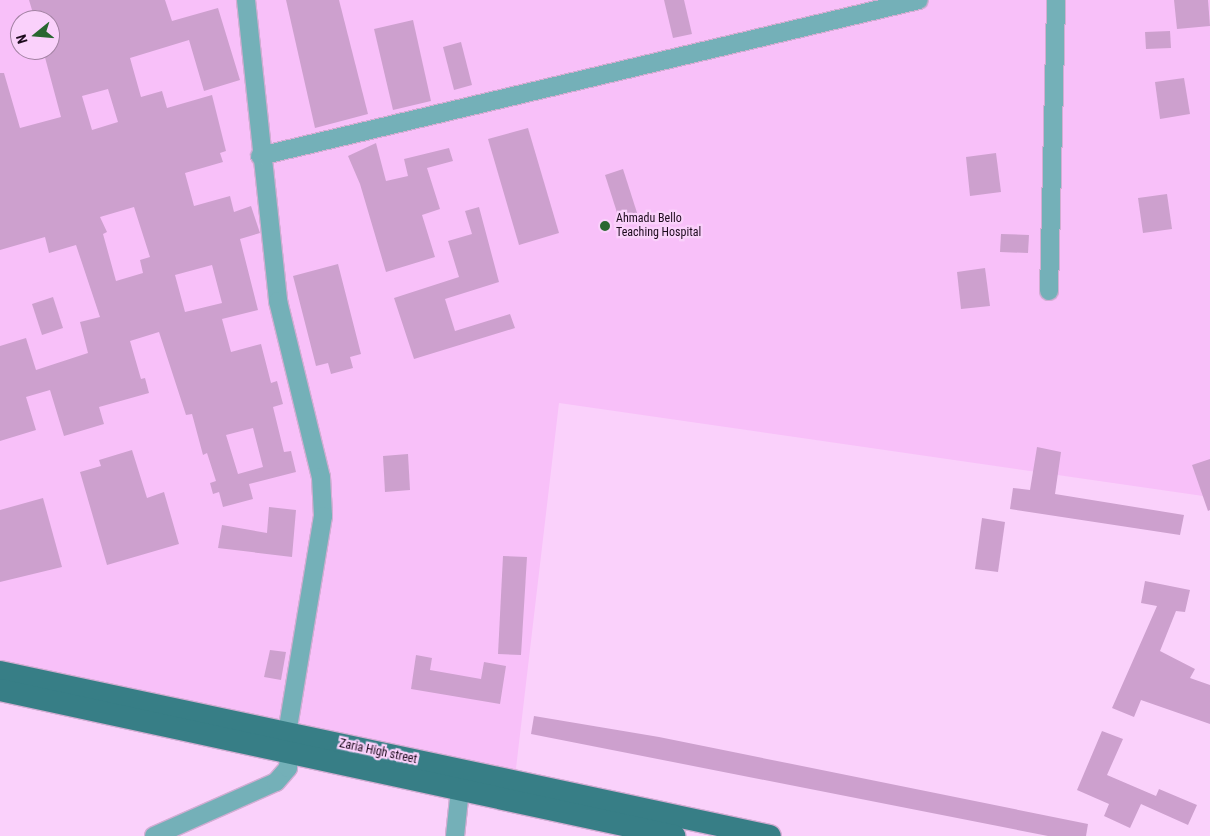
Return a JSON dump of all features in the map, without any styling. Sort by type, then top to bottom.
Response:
[{"type":"main road","name":"Zaria High street","points":[[0,672],[288,743],[460,789],[674,836]]},
{"type":"main road","name":"Zaria High street","points":[[0,690],[763,834]]},
{"type":"street","points":[[154,836],[276,782],[288,768],[288,743],[323,516],[321,477],[278,301],[260,156],[246,0]]},
{"type":"street","points":[[260,156],[919,0]]},
{"type":"street","points":[[1049,291],[1056,0]]},
{"type":"street","points":[[456,836],[460,789]]},
{"type":"shaded area","name":"Ahmadu Bello Teaching Hospital","points":[[0,0],[1210,0],[1210,497],[559,403],[515,777],[0,661]]},
{"type":"building","points":[[29,0],[165,0],[172,21],[218,8],[240,80],[204,91],[189,40],[130,58],[141,97],[162,91],[167,108],[212,95],[226,151],[220,153],[223,162],[185,173],[194,206],[230,196],[234,212],[251,206],[260,233],[240,239],[258,310],[222,319],[231,352],[261,344],[271,383],[277,381],[283,404],[273,407],[284,452],[291,451],[296,472],[249,484],[253,499],[223,507],[219,492],[213,494],[210,483],[216,481],[207,453],[203,455],[192,414],[186,415],[159,332],[130,341],[141,379],[145,378],[149,393],[99,407],[104,424],[64,436],[50,390],[26,397],[36,430],[0,441],[0,346],[26,338],[36,370],[88,353],[80,322],[100,317],[76,245],[49,253],[45,237],[0,250],[0,73],[4,73],[20,128],[61,117],[46,60],[60,60],[60,10],[32,10]],"holes":[[[108,89],[118,122],[92,130],[82,96]],[[134,207],[150,257],[140,260],[143,273],[116,281],[103,234],[107,232],[100,217]],[[212,265],[222,303],[185,312],[175,275]],[[253,428],[263,467],[238,474],[226,435]]]},
{"type":"building","points":[[286,0],[339,0],[368,114],[315,128]]},
{"type":"building","points":[[664,0],[684,0],[692,34],[673,38]]},
{"type":"building","points":[[1174,0],[1208,0],[1210,26],[1177,29]]},
{"type":"building","points":[[413,20],[431,101],[393,110],[374,29]]},
{"type":"building","points":[[1170,31],[1171,48],[1146,49],[1145,32]]},
{"type":"building","points":[[461,42],[472,85],[454,90],[443,47]]},
{"type":"building","points":[[1184,78],[1190,114],[1160,119],[1155,82]]},
{"type":"building","points":[[528,128],[559,233],[519,245],[488,139]]},
{"type":"building","points":[[376,143],[386,181],[408,176],[404,159],[449,148],[453,161],[427,168],[440,209],[422,215],[435,257],[386,272],[360,184],[348,156]]},
{"type":"building","points":[[996,153],[1001,192],[970,196],[966,157]]},
{"type":"building","points":[[623,169],[639,219],[621,225],[605,175]]},
{"type":"building","points":[[1167,194],[1172,229],[1143,233],[1138,198]]},
{"type":"building","points":[[479,207],[499,282],[445,299],[455,331],[510,314],[515,328],[414,359],[394,298],[459,277],[448,241],[472,234],[465,211]]},
{"type":"building","points":[[1001,234],[1029,235],[1028,253],[1000,252]]},
{"type":"building","points":[[338,264],[361,354],[350,357],[353,368],[331,374],[328,363],[316,366],[293,276]]},
{"type":"building","points":[[985,268],[990,306],[961,309],[957,272]]},
{"type":"building","points":[[53,297],[63,328],[42,335],[32,304]]},
{"type":"building","points":[[1037,447],[1061,452],[1055,494],[1184,515],[1180,535],[1010,509],[1013,488],[1030,490]]},
{"type":"building","points":[[132,450],[147,498],[164,492],[179,544],[107,565],[80,472],[101,466],[99,460]]},
{"type":"building","points":[[408,454],[410,490],[385,492],[383,456]]},
{"type":"building","points":[[1210,459],[1210,510],[1208,511],[1192,465]]},
{"type":"building","points":[[43,498],[62,567],[0,582],[0,510]]},
{"type":"building","points":[[269,507],[296,510],[292,557],[218,548],[222,525],[267,533]]},
{"type":"building","points":[[982,518],[1005,522],[998,572],[975,569]]},
{"type":"building","points":[[503,556],[527,557],[521,655],[498,654]]},
{"type":"building","points":[[1145,581],[1190,590],[1185,612],[1176,611],[1160,651],[1195,669],[1190,678],[1210,685],[1210,724],[1141,700],[1134,717],[1112,708],[1157,606],[1141,603]]},
{"type":"building","points":[[270,650],[286,652],[281,680],[264,677]]},
{"type":"building","points":[[416,655],[432,658],[430,670],[481,679],[484,662],[506,666],[500,704],[411,689]]},
{"type":"building","points":[[534,716],[659,737],[1088,824],[1086,836],[1048,836],[531,734]]},
{"type":"building","points":[[1102,731],[1123,739],[1107,775],[1156,796],[1159,789],[1197,805],[1188,825],[1141,804],[1130,828],[1104,816],[1109,804],[1077,790]]},
{"type":"place","name":"Ahmadu Bello Teaching Hospital","points":[[605,226]]}]
